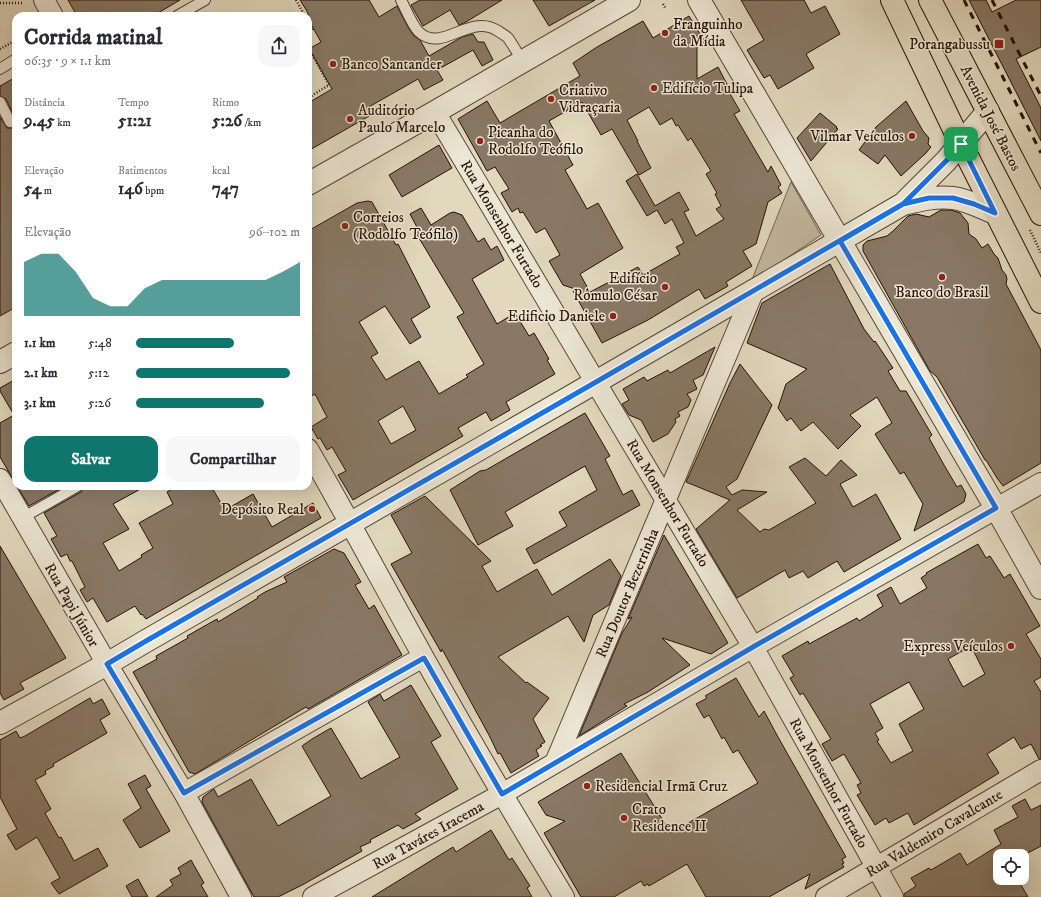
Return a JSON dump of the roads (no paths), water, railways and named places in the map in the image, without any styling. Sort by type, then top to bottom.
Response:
[{"type":"main road","points":[[892,0],[995,213],[1041,302]]},
{"type":"main road","name":"Avenida José Bastos","points":[[930,0],[1041,214]]},
{"type":"street","points":[[44,0],[51,12]]},
{"type":"street","points":[[312,182],[629,0]]},
{"type":"street","points":[[699,0],[996,508],[1041,588]]},
{"type":"street","points":[[0,723],[107,664],[903,204],[946,161],[988,111]]},
{"type":"street","name":"Rua Monsenhor Furtado","points":[[435,112],[753,647],[893,897]]},
{"type":"street","points":[[903,204],[929,198],[953,198],[974,204],[995,213]]},
{"type":"street","name":"Rua Doutor Bezerrinha","points":[[555,763],[754,290]]},
{"type":"street","points":[[0,362],[12,355]]},
{"type":"street","points":[[312,456],[351,523],[424,658],[502,794],[564,897]]},
{"type":"street","name":"Rua Papi Júnior","points":[[0,479],[107,664],[184,793],[240,897]]},
{"type":"street","name":"Rua Taváres Iracema","points":[[314,897],[502,794],[753,647],[1041,483]]},
{"type":"street","points":[[184,793],[424,658]]},
{"type":"street","name":"Rua Valdemiro Cavalcante","points":[[826,897],[1041,770]]},
{"type":"lane","points":[[184,12],[205,0]]},
{"type":"lane","points":[[401,0],[419,32],[427,37],[437,39],[477,25],[493,28],[507,38],[523,62]]},
{"type":"lane","points":[[0,69],[12,62]]},
{"type":"lane","points":[[0,102],[10,122]]},
{"type":"lane","points":[[22,518],[71,490]]},
{"type":"railway","points":[[964,0],[1041,153]]},
{"type":"railway","points":[[992,0],[1041,96]]},
{"type":"place","name":"Franguinho da Mídia","points":[[665,33]]},
{"type":"place","name":"Porangabussu","points":[[999,44]]},
{"type":"place","name":"Banco Santander","points":[[333,64]]},
{"type":"place","name":"Edifício Tulipa","points":[[654,88]]},
{"type":"place","name":"Criativo Vidraçaria","points":[[551,99]]},
{"type":"place","name":"Auditório Paulo Marcelo","points":[[350,119]]},
{"type":"place","name":"Vilmar Veículos","points":[[912,136]]},
{"type":"place","name":"Picanha do Rodolfo Teófilo","points":[[480,141]]},
{"type":"place","name":"Correios (Rodolfo Teófilo)","points":[[345,226]]},
{"type":"place","name":"Banco do Brasil","points":[[942,277]]},
{"type":"place","name":"Edifício Rômulo César","points":[[665,287]]},
{"type":"place","name":"Edificio Daniele","points":[[613,316]]},
{"type":"place","name":"Depósito Real","points":[[312,509]]},
{"type":"place","name":"Express Veículos","points":[[1011,646]]},
{"type":"place","name":"Residencial Irmã Cruz","points":[[587,786]]},
{"type":"place","name":"Crato Residence II","points":[[624,818]]}]
